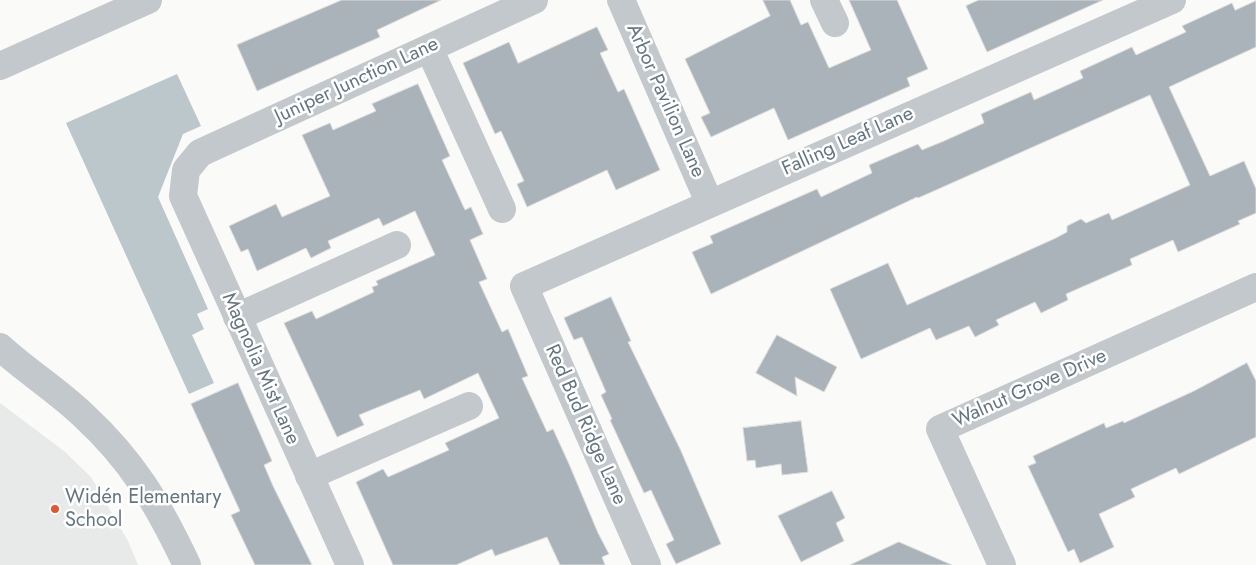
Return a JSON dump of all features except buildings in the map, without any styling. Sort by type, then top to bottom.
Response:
[{"type":"street","points":[[0,66],[148,0]]},
{"type":"street","name":"Juniper Junction Lane","points":[[186,170],[200,153],[534,0]]},
{"type":"street","name":"Arbor Pavilion Lane","points":[[621,0],[709,202]]},
{"type":"street","name":"Falling Leaf Lane","points":[[524,286],[709,202],[1172,0]]},
{"type":"street","points":[[429,48],[502,209]]},
{"type":"street","name":"Magnolia Mist Lane","points":[[186,170],[183,196],[350,565]]},
{"type":"street","points":[[237,317],[397,245]]},
{"type":"street","name":"Red Bud Ridge Lane","points":[[524,286],[647,565]]},
{"type":"street","name":"Walnut Grove Drive","points":[[1002,565],[940,430],[1256,287]]},
{"type":"street","points":[[0,347],[82,414],[116,449],[144,483],[168,525],[186,565]]},
{"type":"street","points":[[309,476],[469,406]]},
{"type":"shaded area","points":[[177,74],[201,126],[183,134],[158,197],[208,309],[197,314],[204,329],[192,335],[214,383],[189,394],[66,123]]},
{"type":"shaded area","name":"Widén Elementary School","points":[[0,403],[64,451],[91,477],[128,541],[138,565],[0,565]]},
{"type":"place","name":"Widén Elementary School","points":[[55,509]]}]
